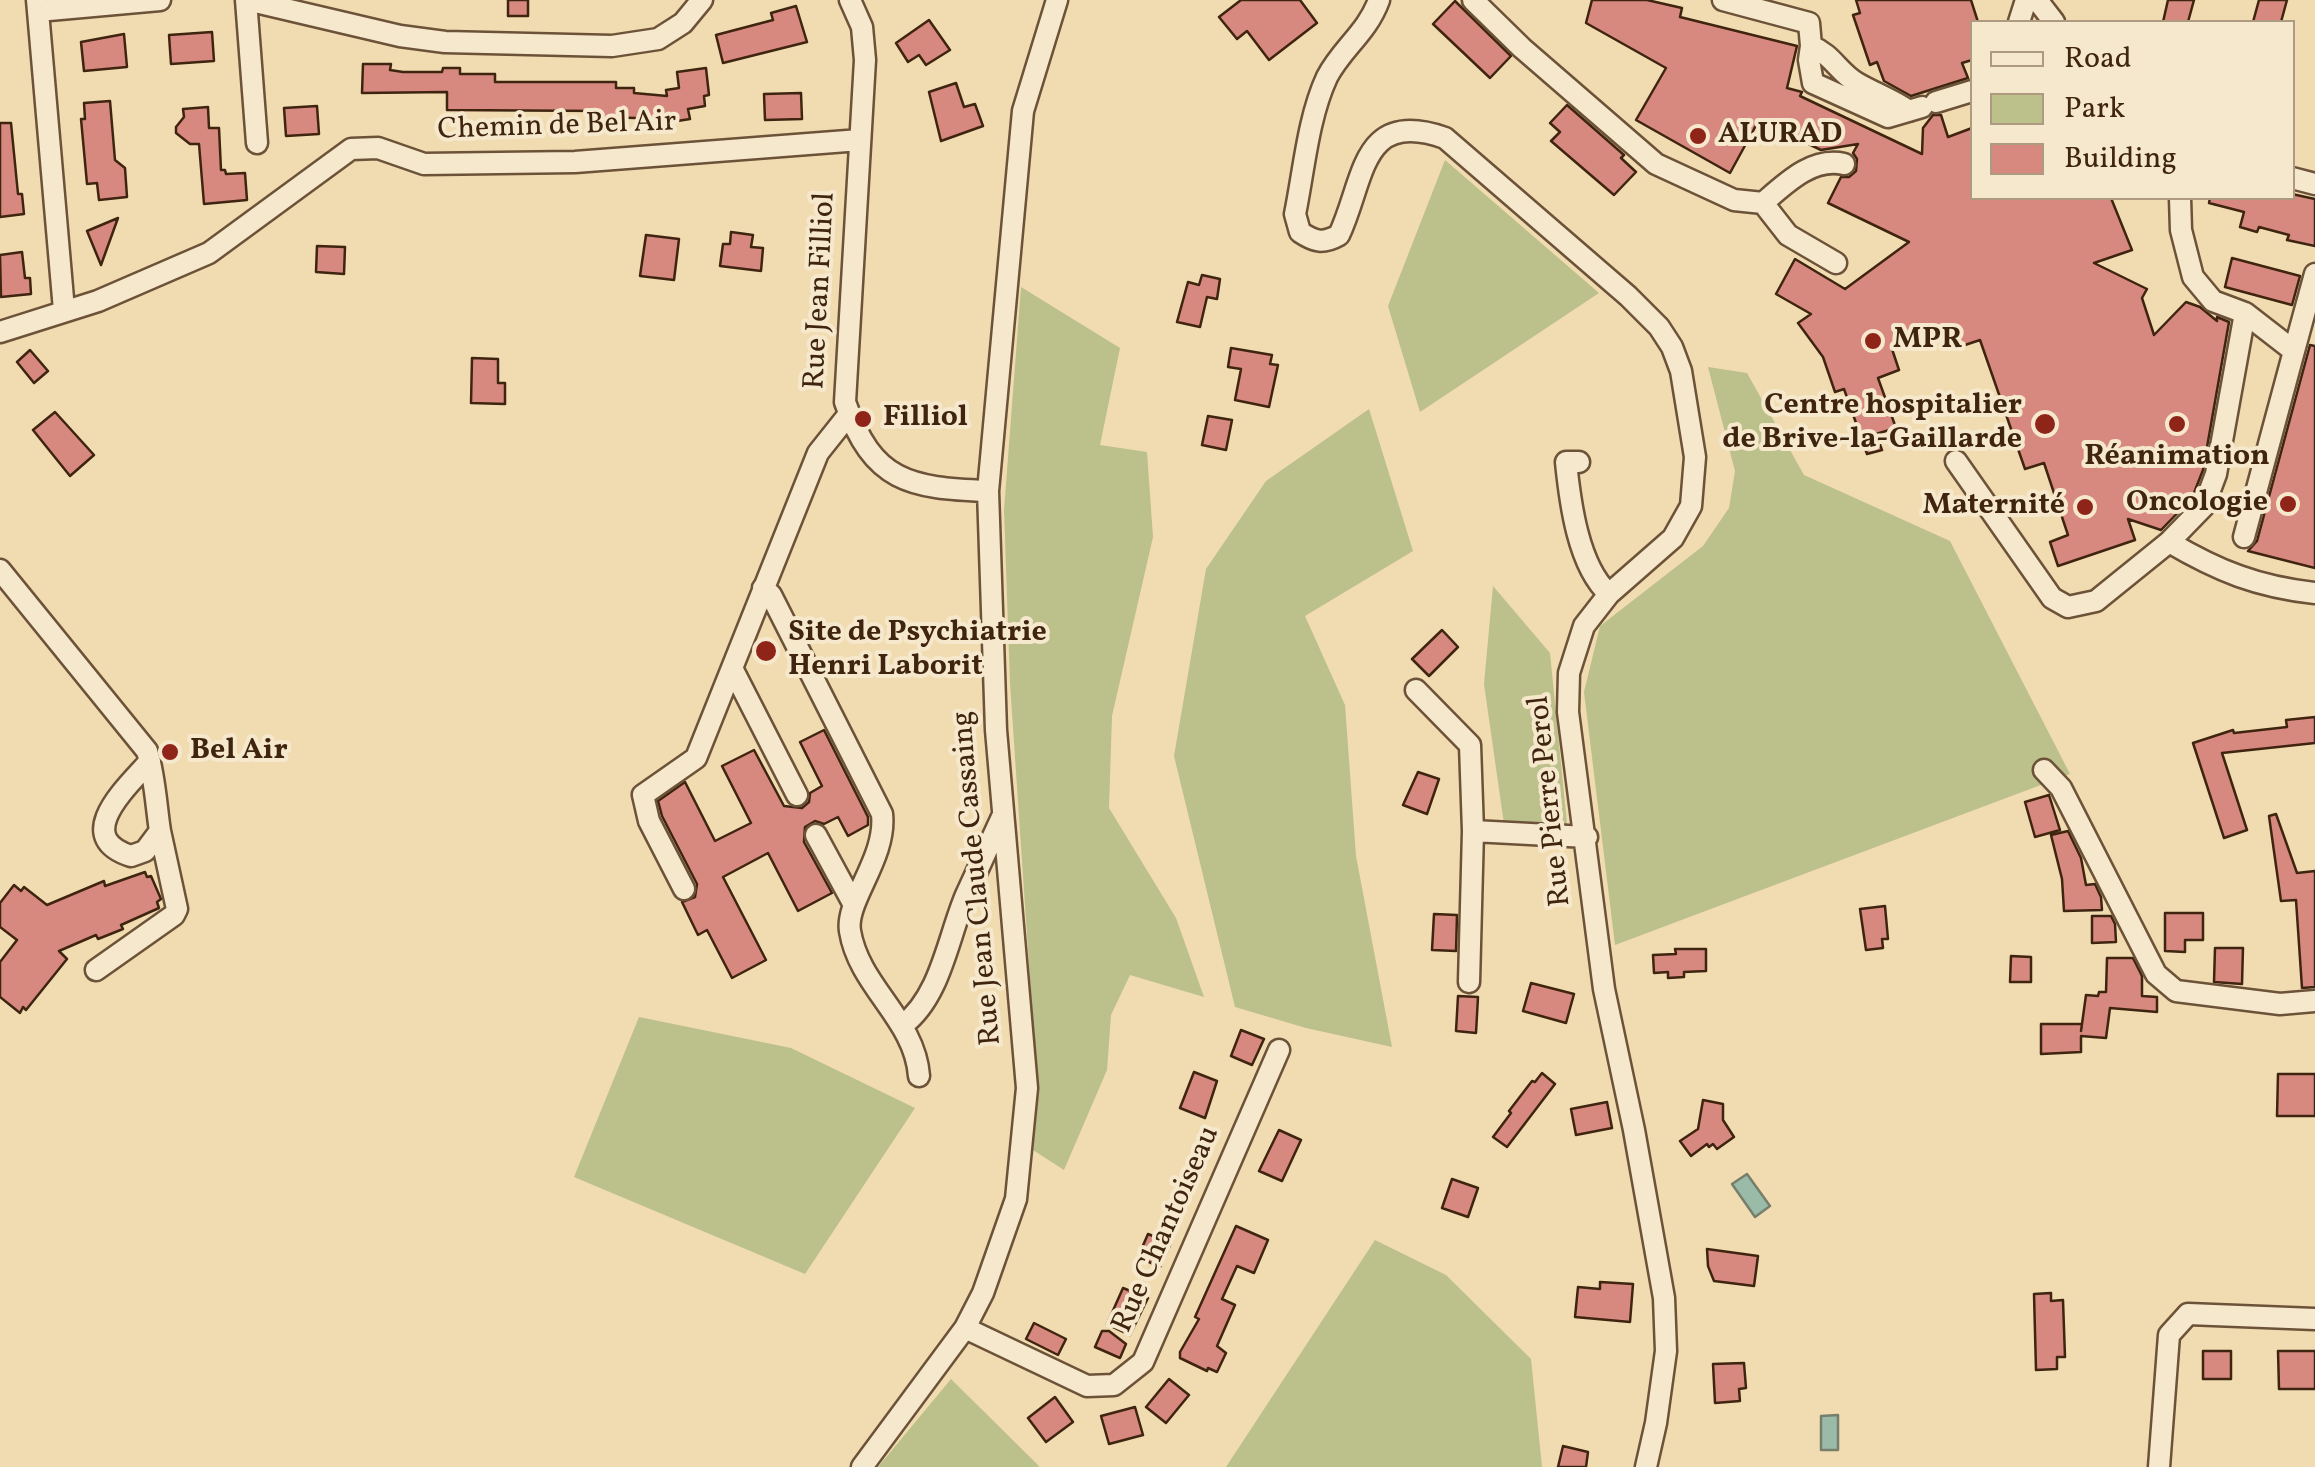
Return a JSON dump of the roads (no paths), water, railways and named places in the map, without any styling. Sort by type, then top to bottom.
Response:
[{"type":"street","points":[[64,310],[37,6],[160,0]]},
{"type":"street","points":[[257,143],[247,0],[400,36],[445,42],[612,46],[658,38],[683,23],[702,0]]},
{"type":"street","name":"Rue Jean Filliol","points":[[850,0],[862,27],[865,60],[845,402],[857,435],[877,462],[896,476],[942,489],[988,491]]},
{"type":"street","name":"Rue Jean Claude Cassaing","points":[[862,1467],[965,1328],[983,1293],[1016,1199],[1027,1088],[996,730],[988,491],[1023,112],[1057,0]]},
{"type":"street","name":"Rue Pierre Perol","points":[[1378,0],[1372,21],[1330,72],[1320,94],[1295,214],[1300,232],[1326,243],[1338,236],[1364,163],[1373,146],[1386,136],[1402,131],[1445,138],[1659,327],[1672,348],[1684,387],[1695,457],[1691,506],[1673,538],[1609,594],[1584,626],[1569,672],[1568,712],[1604,989],[1664,1298],[1666,1351],[1646,1467]]},
{"type":"street","points":[[1473,0],[1522,48],[1656,164],[1734,200],[1763,203],[1788,235],[1836,263]]},
{"type":"street","points":[[1723,0],[1809,22],[1813,83],[1888,117],[1970,92]]},
{"type":"street","points":[[2037,0],[2052,20]]},
{"type":"street","points":[[1811,46],[1828,53],[1853,81],[1894,100],[1922,107]]},
{"type":"street","name":"Chemin de Bel Air","points":[[0,332],[98,301],[209,253],[351,149],[378,148],[424,164],[575,162],[860,140]]},
{"type":"street","points":[[1763,203],[1812,167],[1828,160],[1844,164]]},
{"type":"street","points":[[2180,200],[2181,230],[2193,277],[2212,300],[2245,314],[2294,352]]},
{"type":"street","points":[[2244,537],[2315,274]]},
{"type":"street","points":[[1956,461],[2052,598],[2068,607],[2096,601],[2169,542],[2204,506],[2216,474],[2245,314]]},
{"type":"street","points":[[684,889],[650,822],[643,795],[696,758],[818,453],[850,414]]},
{"type":"street","points":[[1580,462],[1566,462],[1570,507],[1584,550],[1602,588],[1609,594]]},
{"type":"street","points":[[2169,542],[2213,568],[2286,590],[2315,593]]},
{"type":"street","points":[[0,570],[147,752],[150,761],[177,910],[96,970]]},
{"type":"street","points":[[763,588],[771,595],[882,814],[878,852],[854,905],[849,928],[870,982],[915,1049],[919,1076]]},
{"type":"street","points":[[732,668],[797,795]]},
{"type":"street","points":[[1416,690],[1470,745],[1473,831],[1469,982]]},
{"type":"street","points":[[150,761],[109,812],[103,830],[112,848],[132,856],[146,851],[160,831]]},
{"type":"street","points":[[2044,770],[2061,788],[2156,974],[2176,991],[2280,1004],[2315,1001]]},
{"type":"street","points":[[903,1026],[930,992],[965,897],[1003,816]]},
{"type":"street","points":[[1473,831],[1586,838]]},
{"type":"street","points":[[816,834],[854,905]]},
{"type":"street","name":"Rue Chantoiseau","points":[[965,1328],[1088,1386],[1114,1385],[1143,1362],[1279,1050]]},
{"type":"street","points":[[2159,1467],[2169,1335],[2188,1314],[2315,1319]]},
{"type":"place","name":"ALURAD","points":[[1698,136]]},
{"type":"place","name":"MPR","points":[[1873,341]]},
{"type":"place","name":"Filliol","points":[[863,419]]},
{"type":"place","name":"Centre hospitalier de Brive-la-Gaillarde","points":[[2045,424]]},
{"type":"place","name":"Réanimation","points":[[2177,424]]},
{"type":"place","name":"Oncologie","points":[[2288,504]]},
{"type":"place","name":"Maternité","points":[[2085,507]]},
{"type":"place","name":"Site de Psychiatrie Henri Laborit","points":[[766,651]]},
{"type":"place","name":"Bel Air","points":[[170,752]]}]
